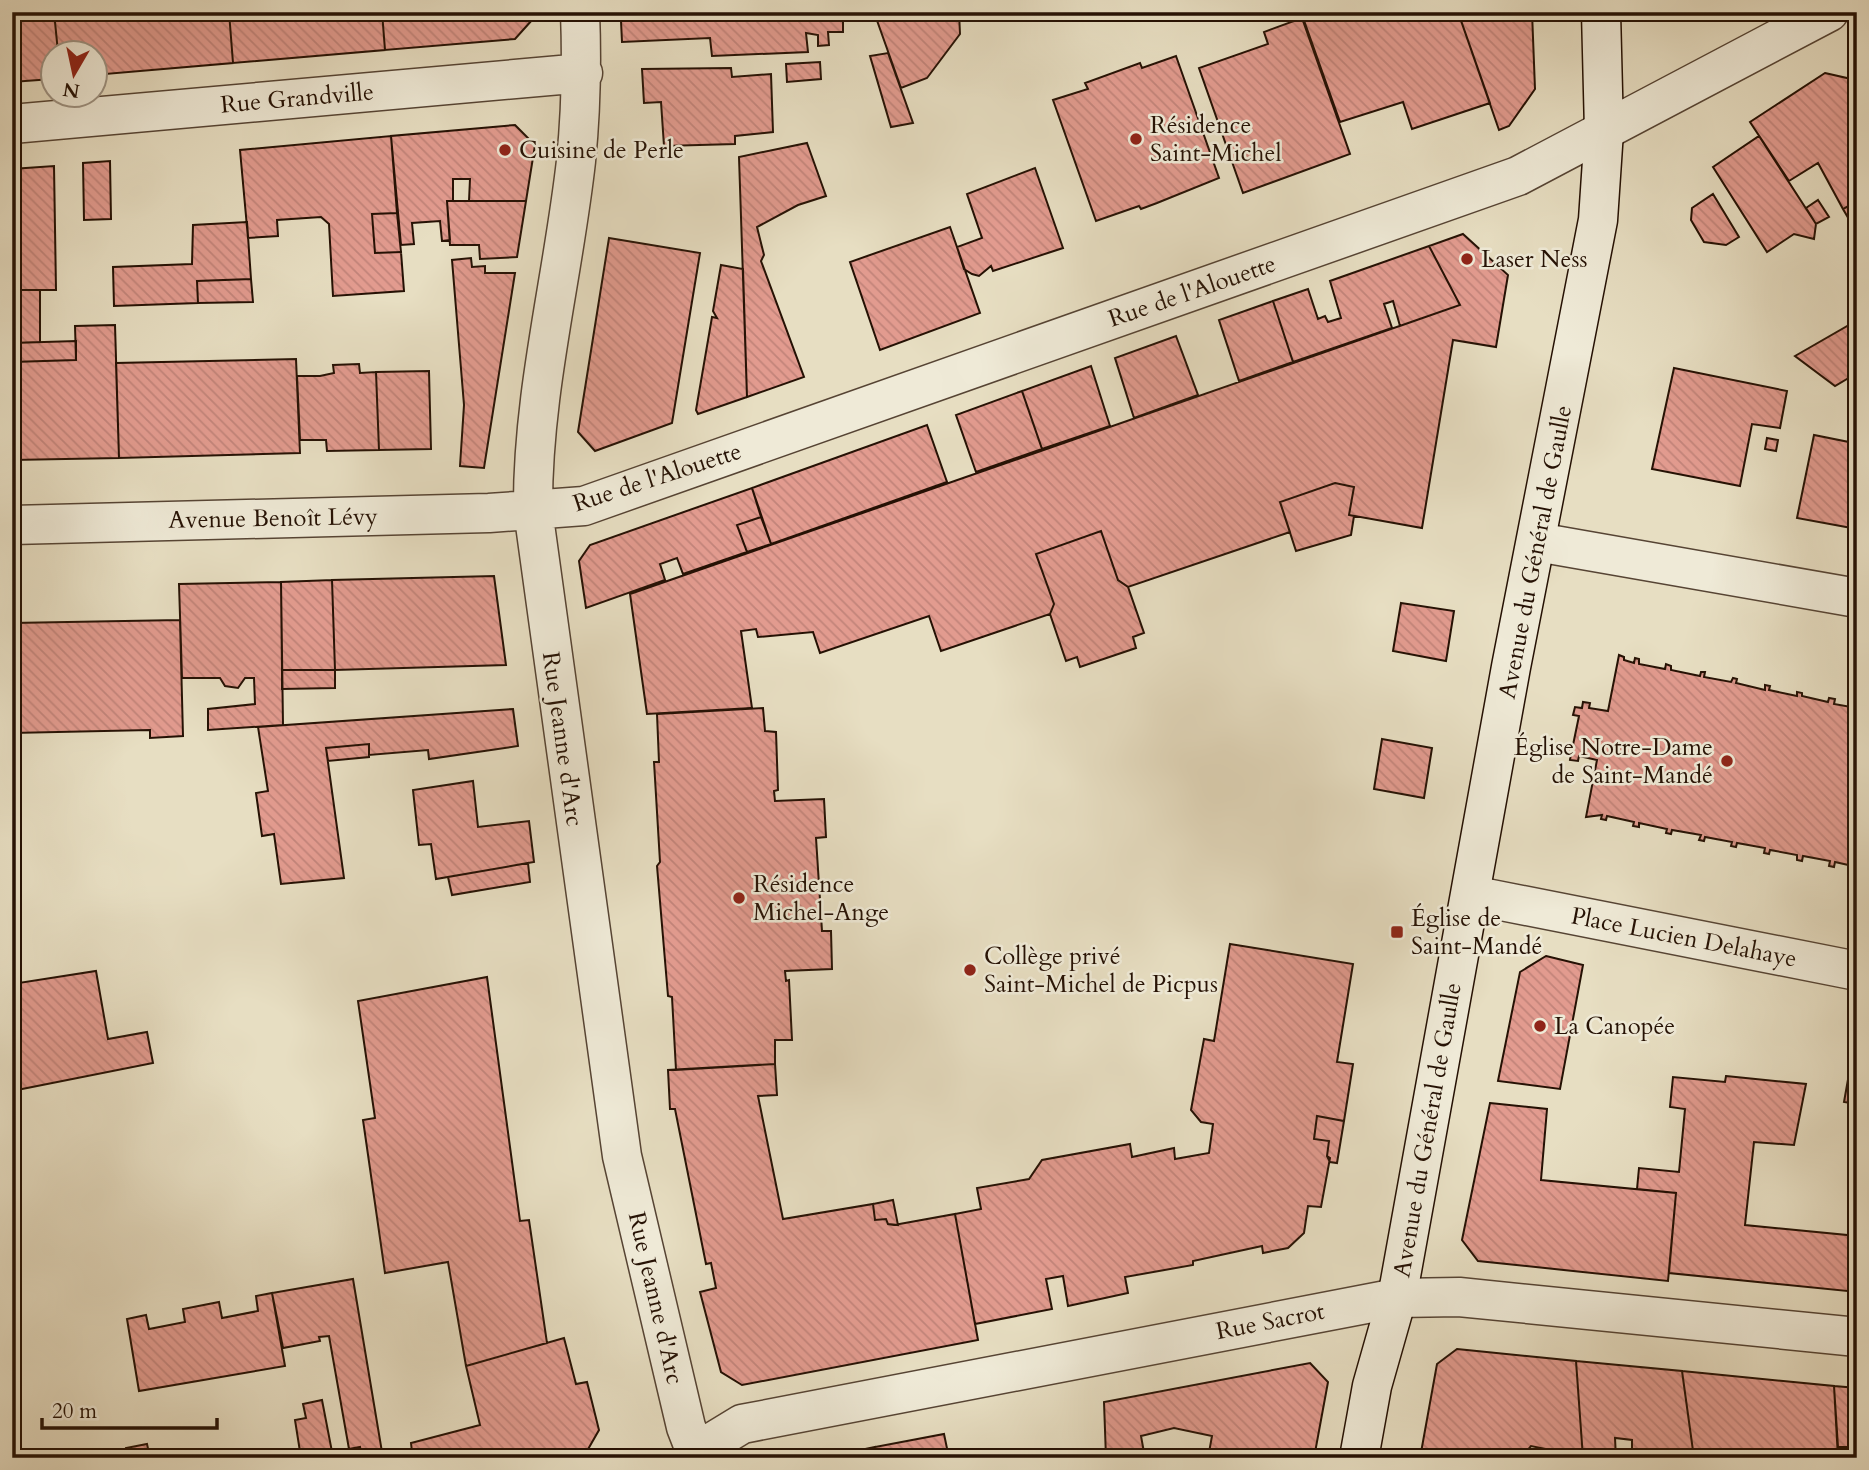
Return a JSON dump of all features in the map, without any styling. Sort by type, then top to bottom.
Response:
[{"type":"street","name":"Rue Jeanne d'Arc","points":[[580,12],[583,73],[576,163],[533,450],[533,510],[622,1156],[686,1426],[697,1455]]},
{"type":"street","name":"Avenue du Général de Gaulle","points":[[1359,1458],[1372,1385],[1397,1298],[1598,220],[1604,131],[1601,12]]},
{"type":"street","name":"Rue de l'Alouette","points":[[533,510],[584,506],[1505,181],[1829,12]]},
{"type":"street","name":"Rue Grandville","points":[[12,124],[583,73]]},
{"type":"street","name":"Avenue Benoît Lévy","points":[[12,525],[533,510]]},
{"type":"street","points":[[1537,542],[1857,598]]},
{"type":"street","name":"Place Lucien Delahaye","points":[[1471,895],[1857,971]]},
{"type":"street","name":"Rue Sacrot","points":[[697,1455],[742,1424],[1397,1298],[1458,1297],[1857,1337]]},
{"type":"building","points":[[12,12],[54,12],[57,38],[38,38],[38,80],[12,82]]},
{"type":"building","points":[[54,12],[229,12],[233,63],[108,74],[108,38],[57,38]]},
{"type":"building","points":[[229,12],[382,12],[385,50],[233,63]]},
{"type":"building","points":[[382,12],[532,12],[532,20],[515,39],[385,50]]},
{"type":"building","points":[[785,12],[667,19],[667,14]]},
{"type":"building","points":[[785,12],[843,12],[843,32],[828,32],[829,45],[818,46],[818,35],[806,33],[808,52],[712,56],[710,38],[622,42],[621,21]]},
{"type":"building","points":[[874,12],[959,12],[960,34],[927,78],[901,88]]},
{"type":"building","points":[[1301,12],[1458,12],[1490,103],[1412,129],[1403,102],[1340,122]]},
{"type":"building","points":[[1458,12],[1532,12],[1535,89],[1509,126],[1499,130]]},
{"type":"building","points":[[1302,18],[1350,154],[1243,193],[1199,68],[1268,44],[1264,32]]},
{"type":"building","points":[[888,53],[913,123],[891,127],[870,56]]},
{"type":"building","name":"Résidence Saint-Michel","points":[[1176,56],[1219,178],[1141,209],[1139,206],[1096,221],[1053,100],[1088,89],[1085,83],[1140,63],[1142,68]]},
{"type":"building","points":[[820,62],[821,79],[787,82],[786,64]]},
{"type":"building","points":[[731,68],[732,77],[771,74],[773,132],[735,136],[735,144],[664,146],[661,102],[644,103],[642,69]]},
{"type":"building","points":[[1825,73],[1851,79],[1857,89],[1857,201],[1843,209],[1818,163],[1789,181],[1750,122]]},
{"type":"building","points":[[515,125],[535,145],[526,201],[469,201],[470,179],[453,179],[453,201],[447,201],[450,240],[442,241],[440,221],[412,223],[414,244],[401,245],[391,136]]},
{"type":"building","points":[[391,136],[397,213],[372,214],[375,253],[401,252],[404,291],[333,296],[329,224],[321,217],[277,220],[278,236],[248,238],[240,150]]},
{"type":"building","points":[[1759,136],[1816,224],[1814,239],[1794,234],[1767,252],[1713,167]]},
{"type":"building","points":[[807,143],[826,196],[798,205],[757,227],[764,255],[761,261],[804,377],[747,397],[739,157]]},
{"type":"building","points":[[110,161],[111,219],[84,220],[83,163]]},
{"type":"building","points":[[54,166],[56,290],[12,290],[12,169]]},
{"type":"building","points":[[1035,168],[1063,248],[993,271],[991,266],[979,276],[964,269],[957,247],[982,238],[967,194]]},
{"type":"building","points":[[1713,194],[1739,237],[1726,245],[1704,242],[1691,220],[1692,208]]},
{"type":"building","points":[[1818,200],[1829,217],[1816,224],[1806,208]]},
{"type":"building","points":[[447,201],[526,201],[517,257],[480,259],[479,245],[450,245]]},
{"type":"building","points":[[1857,201],[1857,233],[1843,209]]},
{"type":"building","points":[[397,213],[401,252],[375,253],[372,214]]},
{"type":"building","points":[[247,222],[251,279],[197,281],[198,303],[114,306],[113,267],[192,264],[193,225]]},
{"type":"building","points":[[950,227],[980,313],[880,350],[850,262]]},
{"type":"building","points":[[1463,234],[1508,275],[1496,347],[1453,340],[1422,528],[1349,515],[1354,487],[1335,483],[1280,502],[1290,532],[1128,587],[1118,580],[1101,531],[1036,554],[1054,604],[1050,614],[941,651],[929,616],[820,653],[813,632],[758,637],[756,629],[741,631],[752,708],[647,714],[630,594],[1460,305],[1429,246]]},
{"type":"building","points":[[609,238],[700,253],[672,423],[595,451],[578,432]]},
{"type":"building","points":[[1429,246],[1460,305],[1400,326],[1393,301],[1384,304],[1392,328],[1293,362],[1273,301],[1308,289],[1318,319],[1325,316],[1328,322],[1341,318],[1330,281]]},
{"type":"building","points":[[471,258],[472,267],[485,266],[485,273],[515,273],[484,468],[460,466],[464,405],[452,260]]},
{"type":"building","points":[[721,265],[743,269],[747,397],[698,414],[696,410],[712,317],[717,318],[713,311]]},
{"type":"building","points":[[251,279],[253,302],[198,303],[197,281]]},
{"type":"building","points":[[12,290],[40,290],[40,342],[12,343]]},
{"type":"building","points":[[1273,301],[1293,362],[1239,381],[1219,320]]},
{"type":"building","points":[[1856,321],[1857,373],[1835,386],[1795,356]]},
{"type":"building","points":[[115,325],[119,458],[12,460],[12,362],[76,360],[75,326]]},
{"type":"building","points":[[1176,336],[1198,395],[1134,418],[1115,358]]},
{"type":"building","points":[[76,341],[76,360],[12,362],[12,343]]},
{"type":"building","points":[[296,359],[300,453],[119,458],[116,363]]},
{"type":"building","points":[[359,364],[360,373],[376,372],[379,450],[327,451],[326,440],[300,440],[297,376],[320,376],[334,373],[333,365]]},
{"type":"building","points":[[1091,366],[1110,426],[1042,449],[1022,391]]},
{"type":"building","points":[[1674,368],[1787,391],[1780,428],[1752,424],[1740,486],[1652,469]]},
{"type":"building","points":[[429,371],[431,449],[379,450],[376,372]]},
{"type":"building","points":[[1022,391],[1042,449],[976,472],[956,415]]},
{"type":"building","points":[[927,425],[947,482],[771,544],[752,488]]},
{"type":"building","points":[[1857,431],[1857,529],[1797,518],[1814,435],[1854,443]]},
{"type":"building","points":[[1767,438],[1778,440],[1776,451],[1765,449]]},
{"type":"building","points":[[1335,483],[1354,487],[1349,515],[1354,516],[1351,535],[1296,551],[1280,502]]},
{"type":"building","points":[[752,488],[761,517],[737,525],[747,552],[683,574],[677,558],[660,564],[665,580],[586,608],[579,561],[590,545]]},
{"type":"building","points":[[761,517],[771,544],[747,552],[737,525]]},
{"type":"building","points":[[1101,531],[1118,580],[1128,587],[1144,633],[1133,637],[1136,648],[1080,667],[1077,657],[1066,661],[1050,614],[1054,604],[1036,554]]},
{"type":"building","points":[[494,576],[506,665],[335,670],[332,580]]},
{"type":"building","points":[[332,580],[335,670],[282,670],[281,582]]},
{"type":"building","points":[[281,582],[283,725],[208,730],[208,709],[255,704],[254,678],[245,678],[238,688],[225,686],[220,678],[182,678],[179,584]]},
{"type":"building","points":[[1401,603],[1454,611],[1446,661],[1393,651]]},
{"type":"building","points":[[180,620],[183,736],[150,738],[150,730],[12,733],[12,623]]},
{"type":"building","name":"Église Notre-Dame de Saint-Mandé","points":[[1619,655],[1634,663],[1635,658],[1639,659],[1639,664],[1665,669],[1666,664],[1671,666],[1671,670],[1700,676],[1701,672],[1705,672],[1704,677],[1731,682],[1733,678],[1737,679],[1736,683],[1765,690],[1765,685],[1770,686],[1769,690],[1797,696],[1797,692],[1802,693],[1802,696],[1828,702],[1829,698],[1835,699],[1834,704],[1857,708],[1857,867],[1835,862],[1834,867],[1829,866],[1830,861],[1803,856],[1802,861],[1797,860],[1797,855],[1770,850],[1769,854],[1764,853],[1765,848],[1737,843],[1736,847],[1731,846],[1732,842],[1705,837],[1704,841],[1699,840],[1701,835],[1672,830],[1671,834],[1666,833],[1667,829],[1639,823],[1639,827],[1633,826],[1634,822],[1607,816],[1606,820],[1601,819],[1602,815],[1586,817],[1597,760],[1579,756],[1578,761],[1570,760],[1571,753],[1566,753],[1567,744],[1573,745],[1579,716],[1573,715],[1575,707],[1582,708],[1583,702],[1590,703],[1589,708],[1608,711]]},
{"type":"building","points":[[282,670],[335,670],[335,688],[282,689]]},
{"type":"building","name":"Résidence Michel-Ange","points":[[763,708],[765,731],[776,732],[778,790],[774,791],[775,801],[824,799],[826,837],[816,838],[822,931],[831,931],[832,969],[785,971],[786,981],[789,980],[792,1040],[775,1040],[775,1064],[676,1070],[672,997],[668,996],[657,866],[660,862],[654,762],[659,762],[657,714]]},
{"type":"building","points":[[513,709],[518,746],[429,759],[428,750],[369,755],[369,744],[326,748],[344,878],[281,884],[274,834],[262,836],[256,793],[268,791],[258,727]]},
{"type":"building","points":[[1382,739],[1432,748],[1424,798],[1374,789]]},
{"type":"building","points":[[369,744],[369,757],[328,761],[326,748]]},
{"type":"building","points":[[473,781],[478,827],[529,821],[534,862],[436,879],[431,844],[419,845],[413,790]]},
{"type":"building","points":[[528,863],[530,882],[452,895],[448,877]]},
{"type":"building","points":[[1230,944],[1353,964],[1337,1062],[1353,1064],[1344,1121],[1317,1116],[1314,1139],[1329,1141],[1327,1156],[1330,1158],[1321,1207],[1308,1206],[1304,1233],[1288,1248],[1263,1253],[1262,1246],[1193,1261],[1193,1265],[1125,1277],[1128,1293],[1068,1306],[1063,1276],[1046,1279],[1052,1309],[975,1324],[955,1214],[981,1209],[977,1188],[1029,1179],[1042,1160],[1130,1144],[1132,1157],[1174,1148],[1175,1159],[1209,1153],[1213,1124],[1201,1122],[1191,1110],[1204,1039],[1214,1041]]},
{"type":"building","name":"La Canopée","points":[[1546,956],[1583,965],[1560,1089],[1498,1081],[1520,972]]},
{"type":"building","points":[[96,971],[108,1039],[147,1032],[153,1063],[12,1091],[12,984]]},
{"type":"building","points":[[487,977],[520,1221],[529,1220],[547,1343],[466,1366],[448,1262],[385,1273],[363,1120],[375,1118],[358,1001]]},
{"type":"building","points":[[1857,1029],[1857,1104],[1844,1102]]},
{"type":"building","points":[[775,1064],[777,1095],[758,1096],[783,1219],[873,1204],[875,1220],[886,1219],[888,1224],[894,1225],[955,1214],[978,1340],[742,1385],[721,1372],[700,1292],[716,1288],[711,1263],[706,1264],[675,1109],[670,1109],[668,1070]]},
{"type":"building","points":[[1726,1076],[1806,1084],[1794,1145],[1754,1142],[1745,1225],[1857,1236],[1857,1292],[1669,1273],[1676,1193],[1637,1189],[1639,1168],[1679,1172],[1685,1109],[1670,1107],[1673,1077],[1725,1082]]},
{"type":"building","points":[[1490,1103],[1547,1109],[1541,1180],[1676,1193],[1668,1281],[1478,1261],[1462,1240]]},
{"type":"building","points":[[1317,1116],[1344,1121],[1337,1163],[1330,1162],[1327,1156],[1329,1141],[1314,1139]]},
{"type":"building","points":[[893,1200],[898,1225],[888,1224],[886,1219],[875,1220],[873,1204]]},
{"type":"building","points":[[353,1279],[383,1458],[362,1458],[360,1447],[349,1449],[329,1336],[319,1337],[320,1341],[283,1348],[272,1293]]},
{"type":"building","points":[[272,1293],[285,1366],[139,1391],[127,1319],[146,1315],[149,1329],[185,1322],[183,1309],[219,1302],[222,1318],[258,1311],[256,1296]]},
{"type":"building","points":[[564,1338],[576,1384],[587,1382],[599,1430],[583,1458],[392,1458],[412,1452],[411,1443],[480,1425],[466,1366]]},
{"type":"building","points":[[1457,1349],[1576,1361],[1583,1458],[1565,1458],[1566,1453],[1531,1446],[1521,1458],[1420,1458],[1437,1364]]},
{"type":"building","points":[[1576,1361],[1682,1371],[1694,1458],[1637,1458],[1632,1450],[1632,1440],[1615,1438],[1616,1458],[1583,1458]]},
{"type":"building","points":[[1310,1363],[1328,1382],[1314,1458],[1208,1458],[1212,1436],[1174,1428],[1141,1436],[1145,1458],[1106,1458],[1104,1402]]},
{"type":"building","points":[[1682,1371],[1834,1386],[1838,1458],[1694,1458]]},
{"type":"building","points":[[1834,1386],[1857,1388],[1857,1447],[1838,1447]]},
{"type":"building","points":[[322,1400],[333,1457],[301,1458],[295,1420],[306,1418],[303,1404]]},
{"type":"building","points":[[944,1434],[949,1458],[877,1458],[875,1447]]},
{"type":"building","points":[[147,1444],[150,1458],[127,1458],[126,1448]]},
{"type":"building","points":[[875,1447],[877,1458],[822,1458],[827,1457]]},
{"type":"place","name":"Résidence Saint-Michel","points":[[1136,139]]},
{"type":"place","name":"Cuisine de Perle","points":[[505,150]]},
{"type":"place","name":"Laser Ness","points":[[1467,259]]},
{"type":"place","name":"Église Notre-Dame de Saint-Mandé","points":[[1727,761]]},
{"type":"place","name":"Résidence Michel-Ange","points":[[739,898]]},
{"type":"place","name":"Église de Saint-Mandé","points":[[1397,932]]},
{"type":"place","name":"Collège privé Saint-Michel de Picpus","points":[[970,970]]},
{"type":"place","name":"La Canopée","points":[[1540,1026]]}]
